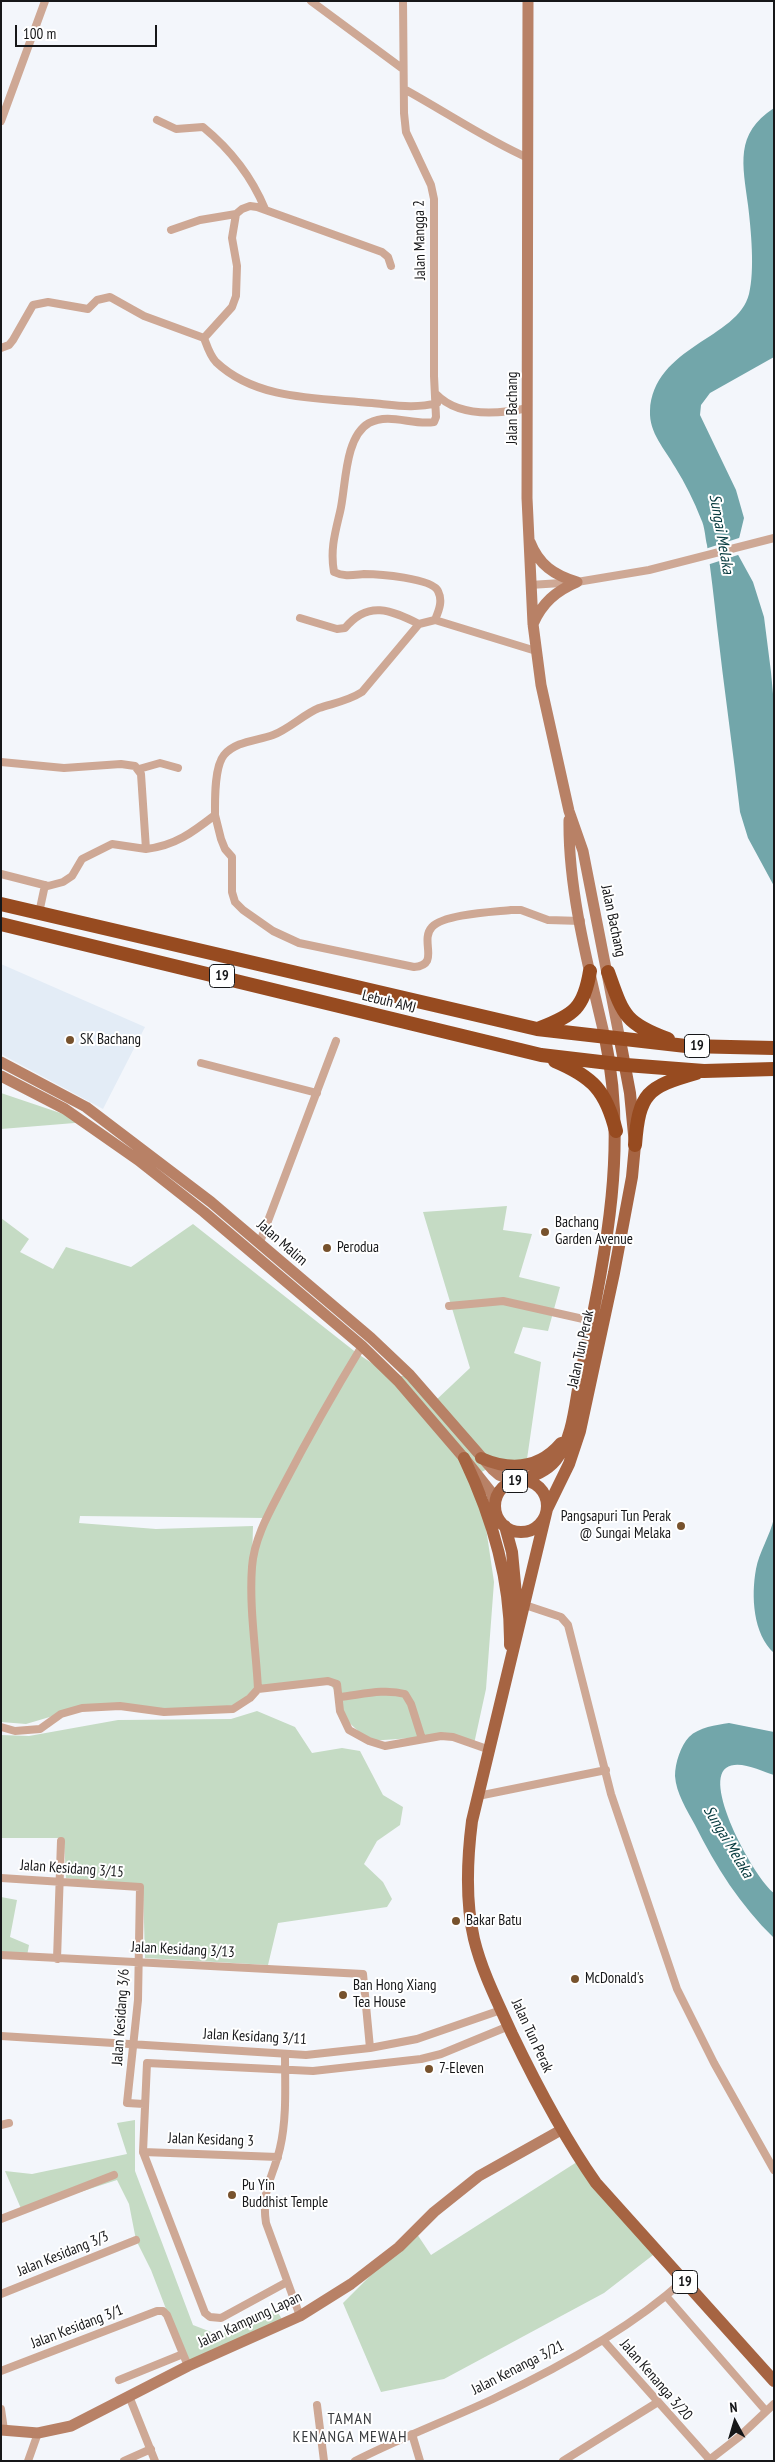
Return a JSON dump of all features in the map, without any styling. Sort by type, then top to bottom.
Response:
[{"type":"highway","name":"Lebuh AMJ","points":[[1,904],[537,1029],[620,1040],[686,1046],[774,1048]]},
{"type":"highway","name":"Lebuh AMJ","points":[[1,924],[541,1055],[626,1065],[704,1071],[774,1069]]},
{"type":"highway","points":[[537,1029],[564,1019],[574,1012],[584,996],[590,971]]},
{"type":"highway","points":[[608,972],[620,1005],[633,1024],[686,1046]]},
{"type":"highway","points":[[541,1055],[581,1073],[594,1083],[611,1110],[616,1131]]},
{"type":"highway","points":[[635,1145],[639,1112],[649,1093],[673,1080],[704,1071]]},
{"type":"main road","name":"Jalan Tun Perak","points":[[518,1480],[543,1472],[556,1461],[564,1445],[570,1427],[592,1321],[611,1209],[616,1131],[610,1063],[605,1038]]},
{"type":"main road","name":"Jalan Tun Perak","points":[[620,1040],[626,1065],[635,1145],[618,1255],[580,1431],[569,1464],[547,1509],[478,1796],[469,1851],[470,1913],[482,1964],[501,2010],[561,2130],[596,2183],[774,2381]]},
{"type":"main road","points":[[481,1458],[496,1464],[526,1466],[540,1461],[552,1452],[560,1444],[570,1427]]},
{"type":"main road","points":[[464,1458],[479,1490],[496,1539],[507,1603],[510,1668]]},
{"type":"main road","name":"19","points":[[505,1526],[496,1512],[495,1504],[500,1491],[518,1480],[534,1483],[545,1493],[547,1509]]},
{"type":"main road","points":[[505,1526],[520,1532],[528,1531],[541,1523],[547,1509]]},
{"type":"main road","name":"Jalan Tun Perak","points":[[505,1526],[512,1552],[518,1631]]},
{"type":"street","points":[[1,121],[45,1]]},
{"type":"street","points":[[311,1],[403,69]]},
{"type":"street","name":"Jalan Mangga 2","points":[[403,1],[403,69],[406,132],[431,185],[434,200],[434,376],[437,403]]},
{"type":"street","name":"Jalan Bachang","points":[[528,1],[528,536],[532,624],[541,685],[569,811],[583,851],[620,1040]]},
{"type":"street","points":[[404,89],[446,112],[500,146],[528,158]]},
{"type":"street","points":[[157,120],[176,130],[203,128],[223,144],[250,176],[265,209]]},
{"type":"street","points":[[170,230],[200,220],[236,214],[250,206],[265,209],[382,252],[388,257],[391,266]]},
{"type":"street","points":[[204,338],[232,307],[236,296],[237,266],[232,238],[236,214]]},
{"type":"street","points":[[1,348],[9,345],[13,340],[33,305],[48,302],[88,309],[97,300],[110,297],[144,316],[204,338],[215,361],[233,375],[261,389],[316,400],[406,407],[437,403],[434,422],[378,420],[364,426],[358,434],[344,479],[340,512],[332,542],[334,572],[339,575],[393,577],[433,584],[438,590],[441,602],[435,620]]},
{"type":"street","points":[[436,394],[450,405],[471,411],[496,412],[528,408]]},
{"type":"street","points":[[528,536],[538,559],[546,568],[555,574],[577,582]]},
{"type":"street","points":[[530,585],[577,582],[649,570],[774,538]]},
{"type":"street","points":[[532,624],[537,614],[552,596],[561,588],[577,582]]},
{"type":"street","points":[[300,618],[337,629],[345,628],[354,617],[377,609],[395,612],[419,624]]},
{"type":"street","points":[[536,651],[435,620],[419,624],[362,692],[351,699],[318,709],[296,724],[273,735],[242,743],[223,756],[218,771],[215,816],[225,849],[232,856],[234,869],[231,881],[235,902],[243,910],[273,931],[299,943],[414,967],[426,964],[428,958],[428,933],[432,927],[448,919],[521,910],[548,920],[581,921]]},
{"type":"street","points":[[1,762],[64,768],[129,764],[140,770],[160,763],[178,768]]},
{"type":"street","points":[[140,770],[146,849]]},
{"type":"street","name":"Jalan Bachang","points":[[569,811],[569,853],[590,971],[605,1038]]},
{"type":"street","points":[[1,874],[45,885],[63,882],[72,876],[82,859],[112,844],[146,849],[172,844],[215,816]]},
{"type":"street","points":[[39,913],[45,885]]},
{"type":"street","points":[[260,1242],[336,1041]]},
{"type":"street","name":"Jalan Malim","points":[[1,1062],[86,1107],[143,1149],[260,1242],[371,1338],[410,1375],[481,1458],[499,1475],[518,1480]]},
{"type":"street","points":[[201,1063],[317,1093]]},
{"type":"street","name":"Jalan Malim","points":[[1,1076],[65,1109],[138,1160],[204,1212],[362,1346],[398,1381],[464,1458],[491,1492],[495,1504]]},
{"type":"street","points":[[449,1306],[503,1301],[592,1321]]},
{"type":"street","points":[[258,1689],[252,1586],[252,1566],[255,1550],[267,1518],[316,1422],[362,1346]]},
{"type":"street","points":[[525,1605],[561,1617],[568,1625],[613,1802],[678,1990],[714,2063],[774,2170]]},
{"type":"street","points":[[1,1727],[15,1731],[40,1729],[61,1714],[82,1708],[120,1706],[164,1712],[233,1709],[250,1698],[258,1689],[328,1681],[336,1684],[340,1711],[349,1730],[369,1741],[385,1746],[441,1736],[453,1737],[490,1750]]},
{"type":"street","points":[[339,1698],[397,1691],[405,1694],[422,1739]]},
{"type":"street","points":[[478,1796],[606,1770]]},
{"type":"street","points":[[57,1959],[61,1841]]},
{"type":"street","name":"Jalan Kesidang 3/15","points":[[1,1878],[140,1887]]},
{"type":"street","name":"Jalan Kesidang 3/6","points":[[140,1887],[139,1962],[128,2103],[144,2104]]},
{"type":"street","name":"Jalan Kesidang 3/13","points":[[1,1955],[363,1974],[370,2048]]},
{"type":"street","name":"Jalan Kesidang 3/11","points":[[1,2036],[285,2054],[324,2053],[370,2048],[434,2034],[501,2010]]},
{"type":"street","points":[[285,2068],[313,2071],[421,2058],[441,2054],[509,2026]]},
{"type":"street","points":[[285,2054],[284,2112],[278,2157],[266,2187],[264,2208],[266,2223],[300,2316]]},
{"type":"street","name":"Jalan Kesidang 3/6","points":[[285,2068],[146,2064],[143,2152],[202,2308],[210,2317],[221,2318],[288,2282]]},
{"type":"street","name":"Jalan Kampung Lapan","points":[[3,2430],[38,2434],[77,2423],[188,2366],[300,2316],[351,2284],[399,2247],[434,2212],[479,2176],[561,2130]]},
{"type":"street","name":"Jalan Kesidang 3","points":[[143,2152],[278,2157]]},
{"type":"street","points":[[1,2219],[114,2175]]},
{"type":"street","name":"Jalan Kesidang 3/3","points":[[1,2294],[136,2240]]},
{"type":"street","name":"Jalan Kenanga 3/21","points":[[355,2461],[494,2398],[603,2340],[626,2326],[666,2296],[683,2280]]},
{"type":"street","points":[[666,2296],[766,2412]]},
{"type":"street","name":"Jalan Kesidang 3/1","points":[[1,2371],[163,2310],[167,2315],[183,2354]]},
{"type":"street","name":"Jalan Kenanga 3/20","points":[[603,2340],[709,2460]]},
{"type":"street","points":[[119,2380],[183,2354],[188,2366]]},
{"type":"street","points":[[128,2396],[155,2461]]},
{"type":"street","points":[[563,2461],[658,2402]]},
{"type":"street","points":[[709,2460],[739,2437],[774,2404]]},
{"type":"street","points":[[317,2405],[324,2461]]},
{"type":"street","points":[[1,2409],[3,2430]]},
{"type":"street","points":[[28,2461],[38,2434]]},
{"type":"street","points":[[412,2434],[420,2461]]},
{"type":"street","points":[[124,2461],[151,2449]]},
{"type":"shaded area","name":"SK Bachang","points":[[1,964],[145,1027],[103,1109],[1,1054]]},
{"type":"green space","points":[[1,1093],[87,1122],[1,1129]]},
{"type":"green space","points":[[507,1206],[503,1230],[532,1234],[519,1277],[560,1287],[548,1331],[523,1327],[514,1353],[541,1362],[526,1466],[496,1464],[478,1474],[494,1582],[486,1689],[474,1744],[441,1736],[369,1741],[343,1717],[339,1697],[328,1681],[258,1689],[233,1709],[164,1712],[120,1706],[70,1711],[26,1724],[1,1722],[1,1218],[29,1239],[20,1252],[53,1269],[66,1247],[131,1267],[193,1224],[358,1354],[393,1377],[410,1375],[434,1402],[470,1368],[423,1212]],"holes":[[[80,1516],[266,1518],[252,1563],[253,1526],[156,1529],[79,1523]]]},
{"type":"green space","points":[[257,1711],[295,1727],[312,1753],[342,1748],[360,1751],[383,1795],[403,1807],[400,1825],[377,1841],[364,1864],[383,1882],[392,1899],[387,1907],[278,1923],[268,1965],[145,1958],[143,1886],[66,1878],[64,1838],[1,1838],[1,1735],[29,1736],[118,1720],[231,1719]]},
{"type":"green space","points":[[1,1897],[17,1900],[10,1937],[29,1945],[27,1956],[1,1953]]},
{"type":"green space","points":[[135,2120],[135,2171],[193,2325],[219,2335],[276,2309],[284,2323],[188,2366],[151,2270],[136,2240],[129,2204],[117,2180],[22,2211],[5,2171],[32,2174],[127,2154],[117,2123]]},
{"type":"green space","points":[[580,2160],[657,2252],[604,2293],[444,2379],[381,2392],[343,2303],[415,2231],[431,2255]]},
{"type":"water","name":"Sungai Melaka","points":[[774,108],[774,357],[710,393],[701,405],[700,415],[736,490],[744,518],[736,551],[753,582],[764,617],[774,705],[774,886],[748,838],[740,812],[711,575],[703,525],[686,486],[655,434],[650,419],[650,411],[655,389],[665,372],[680,357],[729,322],[742,309],[749,294],[752,273],[752,250],[744,177],[744,151],[752,128]]},
{"type":"water","points":[[774,1518],[774,1653],[767,1645],[758,1625],[755,1614],[754,1580],[757,1563]]},
{"type":"water","name":"Sungai Melaka","points":[[729,1723],[774,1732],[774,1775],[743,1765],[731,1766],[726,1768],[721,1778],[721,1793],[734,1832],[744,1852],[755,1870],[774,1893],[774,1938],[750,1912],[720,1871],[685,1807],[676,1782],[677,1760],[683,1745],[689,1737],[703,1729]]},
{"type":"pier","points":[[742,537],[739,551],[741,554],[707,565],[705,549]]},
{"type":"place","name":"SK Bachang","points":[[70,1040]]},
{"type":"place","name":"Bachang Garden Avenue","points":[[545,1232]]},
{"type":"place","name":"Perodua","points":[[327,1248]]},
{"type":"place","name":"Pangsapuri Tun Perak @ Sungai Melaka","points":[[681,1526]]},
{"type":"place","name":"Bakar Batu","points":[[456,1921]]},
{"type":"place","name":"McDonald's","points":[[575,1979]]},
{"type":"place","name":"Ban Hong Xiang Tea House","points":[[343,1995]]},
{"type":"place","name":"7-Eleven","points":[[429,2069]]},
{"type":"place","name":"Pu Yin Buddhist Temple","points":[[232,2195]]},
{"type":"district","name":"TAMAN KENANGA MEWAH","points":[[350,2428]]}]
